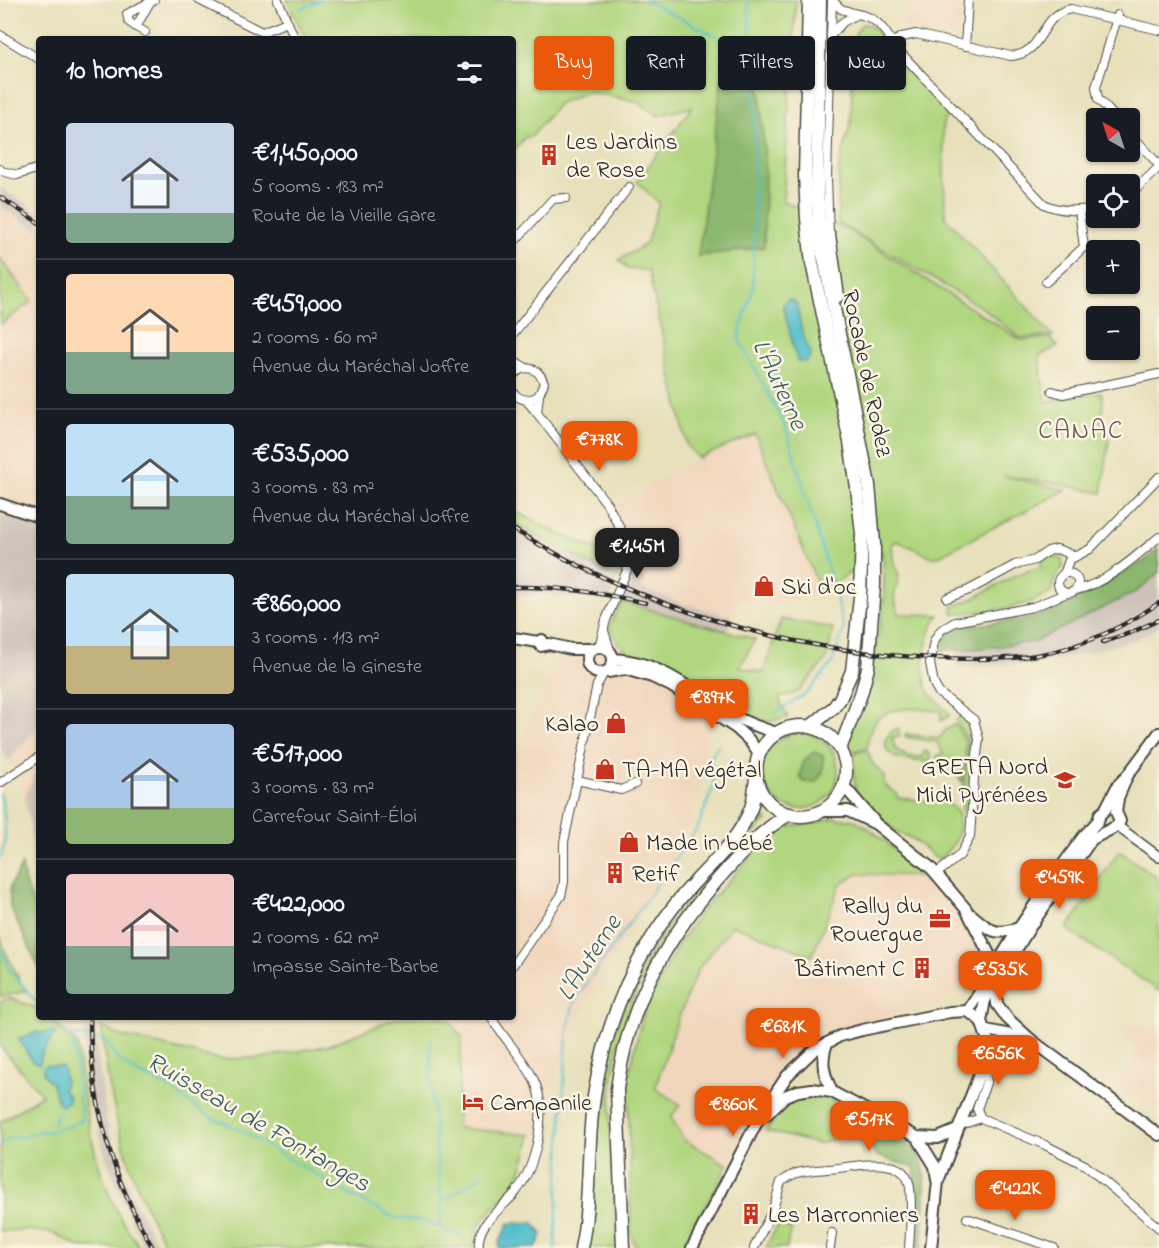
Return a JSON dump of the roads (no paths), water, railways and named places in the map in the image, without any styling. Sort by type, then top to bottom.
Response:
[{"type":"main road","name":"Rocade de Rodez","points":[[809,0],[807,219],[812,263],[850,442],[862,534],[860,597],[852,672],[840,699],[827,715],[810,727]]},
{"type":"main road","name":"Rocade de Rodez","points":[[820,0],[817,187],[820,238],[869,485],[874,543],[874,585],[868,668],[861,694],[840,749]]},
{"type":"main road","points":[[829,235],[859,405],[858,427]]},
{"type":"main road","points":[[0,504],[36,516]]},
{"type":"main road","points":[[516,638],[571,649],[604,651],[653,668],[687,684],[740,719],[776,733]]},
{"type":"main road","points":[[571,649],[587,661],[589,668],[601,675],[625,669],[652,677],[671,686],[736,728],[759,754]]},
{"type":"main road","points":[[587,661],[604,651]]},
{"type":"main road","points":[[601,675],[613,666],[604,651]]},
{"type":"main road","points":[[581,1248],[587,1209],[594,1091],[605,1045],[625,988],[641,956],[678,901],[740,831],[752,807],[759,754],[766,742],[776,733],[788,728],[810,727],[824,732],[840,749],[845,767],[843,785],[838,796],[821,811]]},
{"type":"main road","points":[[1111,811],[1118,785],[1159,733]]},
{"type":"main road","points":[[756,777],[767,801],[777,809],[800,816],[821,811],[848,811],[876,824],[910,849],[936,874],[966,909],[990,931],[1001,933],[1019,928]]},
{"type":"main road","points":[[843,785],[876,824]]},
{"type":"main road","points":[[698,1243],[766,1107],[795,1066],[813,1051],[840,1036],[964,1011],[1083,837],[1098,821],[1100,814],[1111,811]]},
{"type":"main road","points":[[938,1181],[963,1125],[990,1047],[983,1025],[985,1000],[1032,924],[1092,839],[1112,829],[1120,821],[1111,811]]},
{"type":"main road","points":[[622,1248],[618,1089],[620,1069],[639,1000],[676,934],[697,904],[760,834],[790,814]]},
{"type":"main road","points":[[1098,821],[1101,827],[1112,829]]},
{"type":"main road","points":[[964,1011],[990,965],[990,956],[966,909]]},
{"type":"main road","points":[[1000,978],[996,993],[997,1004],[1007,1018],[1030,1039],[1159,1135]]},
{"type":"main road","points":[[964,1011],[983,1025],[1030,1039]]},
{"type":"main road","points":[[990,1047],[1013,1035]]},
{"type":"main road","points":[[827,1043],[823,1054],[823,1072],[832,1092]]},
{"type":"main road","points":[[690,1248],[698,1243],[767,1115],[785,1096],[812,1089],[832,1092],[917,1137],[938,1138],[963,1125]]},
{"type":"main road","points":[[917,1137],[935,1166],[938,1181],[931,1248]]},
{"type":"main road","points":[[622,1225],[630,1248]]},
{"type":"street","points":[[199,0],[260,35],[287,22]]},
{"type":"street","points":[[216,0],[218,10]]},
{"type":"street","points":[[278,0],[294,36]]},
{"type":"street","points":[[832,0],[841,9],[866,15],[878,21],[888,36]]},
{"type":"street","points":[[829,235],[827,178],[832,0]]},
{"type":"street","points":[[964,46],[968,0]]},
{"type":"street","points":[[145,32],[129,22],[127,14],[152,1]]},
{"type":"street","points":[[136,27],[152,1]]},
{"type":"street","points":[[906,36],[916,34],[1011,56],[1022,56],[1032,49],[1053,17],[1060,11],[1071,9],[1116,17],[1159,30]]},
{"type":"street","points":[[831,34],[843,22],[857,14]]},
{"type":"street","points":[[1107,108],[1098,99],[1096,87],[1116,17]]},
{"type":"street","points":[[0,35],[36,57]]},
{"type":"street","points":[[906,58],[1044,204],[1054,209],[1086,210]]},
{"type":"street","points":[[1140,144],[1159,166],[1140,185]]},
{"type":"street","points":[[0,169],[17,175],[36,169]]},
{"type":"street","points":[[516,330],[629,187]]},
{"type":"street","points":[[516,240],[553,199],[566,198]]},
{"type":"street","points":[[1046,282],[1084,247],[1079,211]]},
{"type":"street","points":[[516,362],[526,368],[536,370],[543,378],[537,412]]},
{"type":"street","points":[[516,373],[526,368]]},
{"type":"street","points":[[1052,391],[1063,394],[1159,374]]},
{"type":"street","points":[[516,396],[531,400],[539,395]]},
{"type":"street","points":[[525,400],[537,412],[607,504],[630,546],[630,562],[606,620],[604,651]]},
{"type":"street","points":[[1051,599],[1059,588],[1058,581],[1067,574],[1075,556],[1090,549],[1159,477]]},
{"type":"street","points":[[936,874],[960,855],[970,837],[979,739],[974,720],[939,693],[934,684],[930,663],[934,640],[941,630],[955,621],[1032,607],[1077,586],[1091,585],[1127,563],[1159,537]]},
{"type":"street","points":[[947,598],[969,590],[1016,565],[1035,560],[1048,551],[1057,549],[1075,556]]},
{"type":"street","points":[[1067,574],[1075,576],[1077,586]]},
{"type":"street","points":[[1059,588],[1066,593]]},
{"type":"street","points":[[516,960],[561,896],[564,882],[564,842],[601,675]]},
{"type":"street","points":[[0,783],[36,759]]},
{"type":"street","points":[[577,780],[621,790],[635,784]]},
{"type":"street","points":[[1112,829],[1159,857]]},
{"type":"street","points":[[479,1248],[482,1232],[487,1222],[517,1190],[529,1169],[535,1153],[540,1116],[539,1098],[533,1078],[493,1020]]},
{"type":"street","points":[[963,1125],[977,1109],[987,1080],[983,1066]]},
{"type":"street","points":[[977,1109],[981,1118],[1085,1165],[1159,1228]]},
{"type":"street","points":[[963,1125],[981,1118]]},
{"type":"street","points":[[754,1248],[773,1209],[781,1182],[796,1173],[874,1164],[890,1166],[902,1172],[909,1183],[911,1221],[909,1248]]},
{"type":"street","points":[[967,1218],[1054,1248]]},
{"type":"street","points":[[830,1248],[832,1233]]},
{"type":"water","points":[[788,299],[796,302],[802,332],[811,354],[807,362],[797,361],[783,306]]},
{"type":"water","points":[[56,1031],[55,1034],[42,1053],[40,1064],[33,1062],[18,1038]]},
{"type":"water","points":[[46,1065],[63,1067],[65,1081],[63,1089],[69,1098],[68,1102],[62,1106],[59,1105],[51,1083],[43,1074],[43,1068]]},
{"type":"water","points":[[509,1223],[534,1223],[542,1234],[536,1248],[499,1248],[499,1243]]},
{"type":"waterway","points":[[300,9],[321,0]]},
{"type":"waterway","points":[[645,0],[718,37]]},
{"type":"waterway","name":"L'Auterne","points":[[748,0],[755,111],[753,288],[738,338],[785,425],[844,629],[832,663],[807,693],[775,713]]},
{"type":"waterway","name":"L'Auterne","points":[[555,1248],[567,1033],[574,1001],[698,827],[714,784],[709,760],[718,746]]},
{"type":"waterway","name":"Ruisseau de Fontanges","points":[[0,793],[5,818],[5,834],[0,858]]},
{"type":"waterway","name":"Ruisseau de Fontanges","points":[[0,947],[10,971],[36,1001]]},
{"type":"waterway","name":"Ruisseau de Fontanges","points":[[54,1020],[61,1028],[72,1035],[105,1041],[115,1057],[132,1070],[167,1087],[208,1116],[241,1130],[348,1194],[395,1218],[424,1221],[462,1236]]},
{"type":"waterway","points":[[0,1144],[12,1137],[22,1137],[40,1131],[50,1132],[82,1120],[72,1035]]},
{"type":"waterway","points":[[430,1039],[441,1227]]},
{"type":"waterway","points":[[40,1064],[43,1068]]},
{"type":"waterway","points":[[53,1124],[62,1106]]},
{"type":"waterway","points":[[442,1201],[483,1175]]},
{"type":"railway","points":[[0,197],[36,221]]},
{"type":"railway","points":[[516,531],[561,557],[663,603],[769,635],[879,654],[978,659],[1038,655],[1094,638],[1121,626],[1159,603]]},
{"type":"railway","points":[[516,587],[580,591],[646,603]]},
{"type":"railway","points":[[1103,642],[1159,620]]},
{"type":"railway","points":[[90,1020],[94,1078],[106,1137],[125,1193],[153,1248]]},
{"type":"place","name":"Les Jardins de Rose","points":[[549,155]]},
{"type":"place","name":"Ski d'oc","points":[[764,586]]},
{"type":"place","name":"Kalao","points":[[616,723]]},
{"type":"place","name":"TA-MA végétal","points":[[605,769]]},
{"type":"place","name":"GRETA Nord Midi Pyrénées","points":[[1065,780]]},
{"type":"place","name":"Made in bébé","points":[[629,842]]},
{"type":"place","name":"Retif","points":[[615,873]]},
{"type":"place","name":"Rally du Rouergue","points":[[940,919]]},
{"type":"place","name":"Bâtiment C","points":[[922,968]]},
{"type":"place","name":"Campanile","points":[[473,1102]]},
{"type":"place","name":"Les Marronniers","points":[[751,1214]]},
{"type":"district","name":"CANAC","points":[[1081,429]]}]
